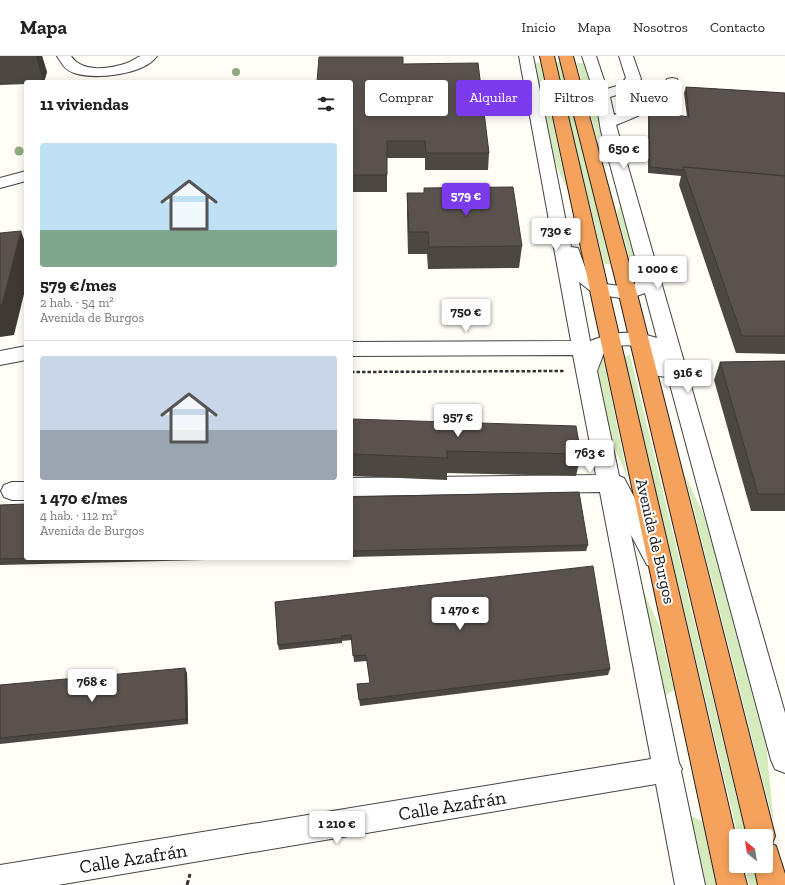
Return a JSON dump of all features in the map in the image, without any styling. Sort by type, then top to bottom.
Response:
[{"type":"highway","name":"Avenida de Burgos","points":[[547,56],[732,885]]},
{"type":"highway","name":"Avenida de Burgos","points":[[566,56],[628,293],[759,829]]},
{"type":"highway","points":[[770,873],[773,885]]},
{"type":"street","points":[[61,57],[72,66],[97,78],[113,71],[128,68],[140,63],[150,56]]},
{"type":"street","name":"Avenida de Burgos","points":[[526,56],[582,348],[668,769],[690,885]]},
{"type":"street","points":[[589,56],[597,80]]},
{"type":"street","points":[[608,93],[625,88],[634,79],[626,56]]},
{"type":"street","points":[[607,116],[707,485],[777,704],[785,760]]},
{"type":"street","points":[[609,127],[630,116]]},
{"type":"street","points":[[602,192],[612,184],[609,160],[609,127]]},
{"type":"street","points":[[0,183],[24,177]]},
{"type":"street","points":[[551,186],[578,273],[600,289],[628,293],[644,286],[646,258]]},
{"type":"street","points":[[587,371],[597,346],[611,339],[639,338],[655,345],[663,362],[687,452],[707,485]]},
{"type":"street","points":[[353,349],[582,348]]},
{"type":"street","points":[[0,358],[24,354]]},
{"type":"street","points":[[607,472],[662,570]]},
{"type":"street","name":"Avenida de Burgos","points":[[353,486],[607,472]]},
{"type":"street","name":"Calle Azafrán","points":[[0,880],[668,769]]},
{"type":"path","points":[[353,372],[587,371]]},
{"type":"green space","points":[[555,62],[562,62],[566,80],[559,80]]},
{"type":"green space","points":[[533,63],[540,63],[544,80],[540,80],[540,97]]},
{"type":"green space","points":[[577,63],[586,63],[590,80],[581,80]]},
{"type":"green space","points":[[544,116],[551,116],[567,189],[552,156]]},
{"type":"green space","points":[[568,116],[575,116],[610,264],[604,264]]},
{"type":"green space","points":[[591,116],[599,116],[601,136],[597,139]]},
{"type":"green space","points":[[622,201],[637,247],[632,268],[617,213]]},
{"type":"green space","points":[[602,352],[628,479],[604,423],[596,377]]},
{"type":"green space","points":[[630,355],[744,829],[736,829],[624,357]]},
{"type":"green space","points":[[685,475],[711,530],[764,721],[774,825]]},
{"type":"green space","points":[[638,580],[659,625],[674,690],[662,698]]},
{"type":"green space","points":[[687,814],[702,821],[716,885],[700,885]]},
{"type":"green space","points":[[746,873],[755,873],[758,885],[749,885]]},
{"type":"building","points":[[319,57],[403,57],[403,64],[478,63],[480,80],[456,80],[456,116],[484,116],[489,153],[426,153],[425,141],[387,141],[387,175],[353,175],[353,80],[317,80]]},
{"type":"building","points":[[686,87],[785,93],[785,176],[683,167],[683,170],[650,167],[649,116],[689,117]]},
{"type":"building","points":[[683,167],[785,176],[785,336],[742,336]]},
{"type":"building","points":[[513,187],[522,246],[429,247],[428,232],[409,232],[407,193],[424,193],[424,188]]},
{"type":"building","points":[[21,231],[2,305],[0,305],[0,233]]},
{"type":"building","points":[[785,361],[785,494],[758,494],[720,362]]},
{"type":"building","points":[[353,419],[576,426],[581,454],[446,451],[448,458],[353,454]]},
{"type":"building","points":[[579,492],[588,545],[353,551],[353,497]]},
{"type":"building","points":[[24,504],[24,559],[0,559],[0,505]]},
{"type":"building","points":[[593,566],[610,669],[359,700],[357,684],[370,683],[366,655],[353,656],[351,635],[341,636],[342,638],[278,645],[275,602]]},
{"type":"building","points":[[185,668],[186,719],[0,738],[0,685]]}]
